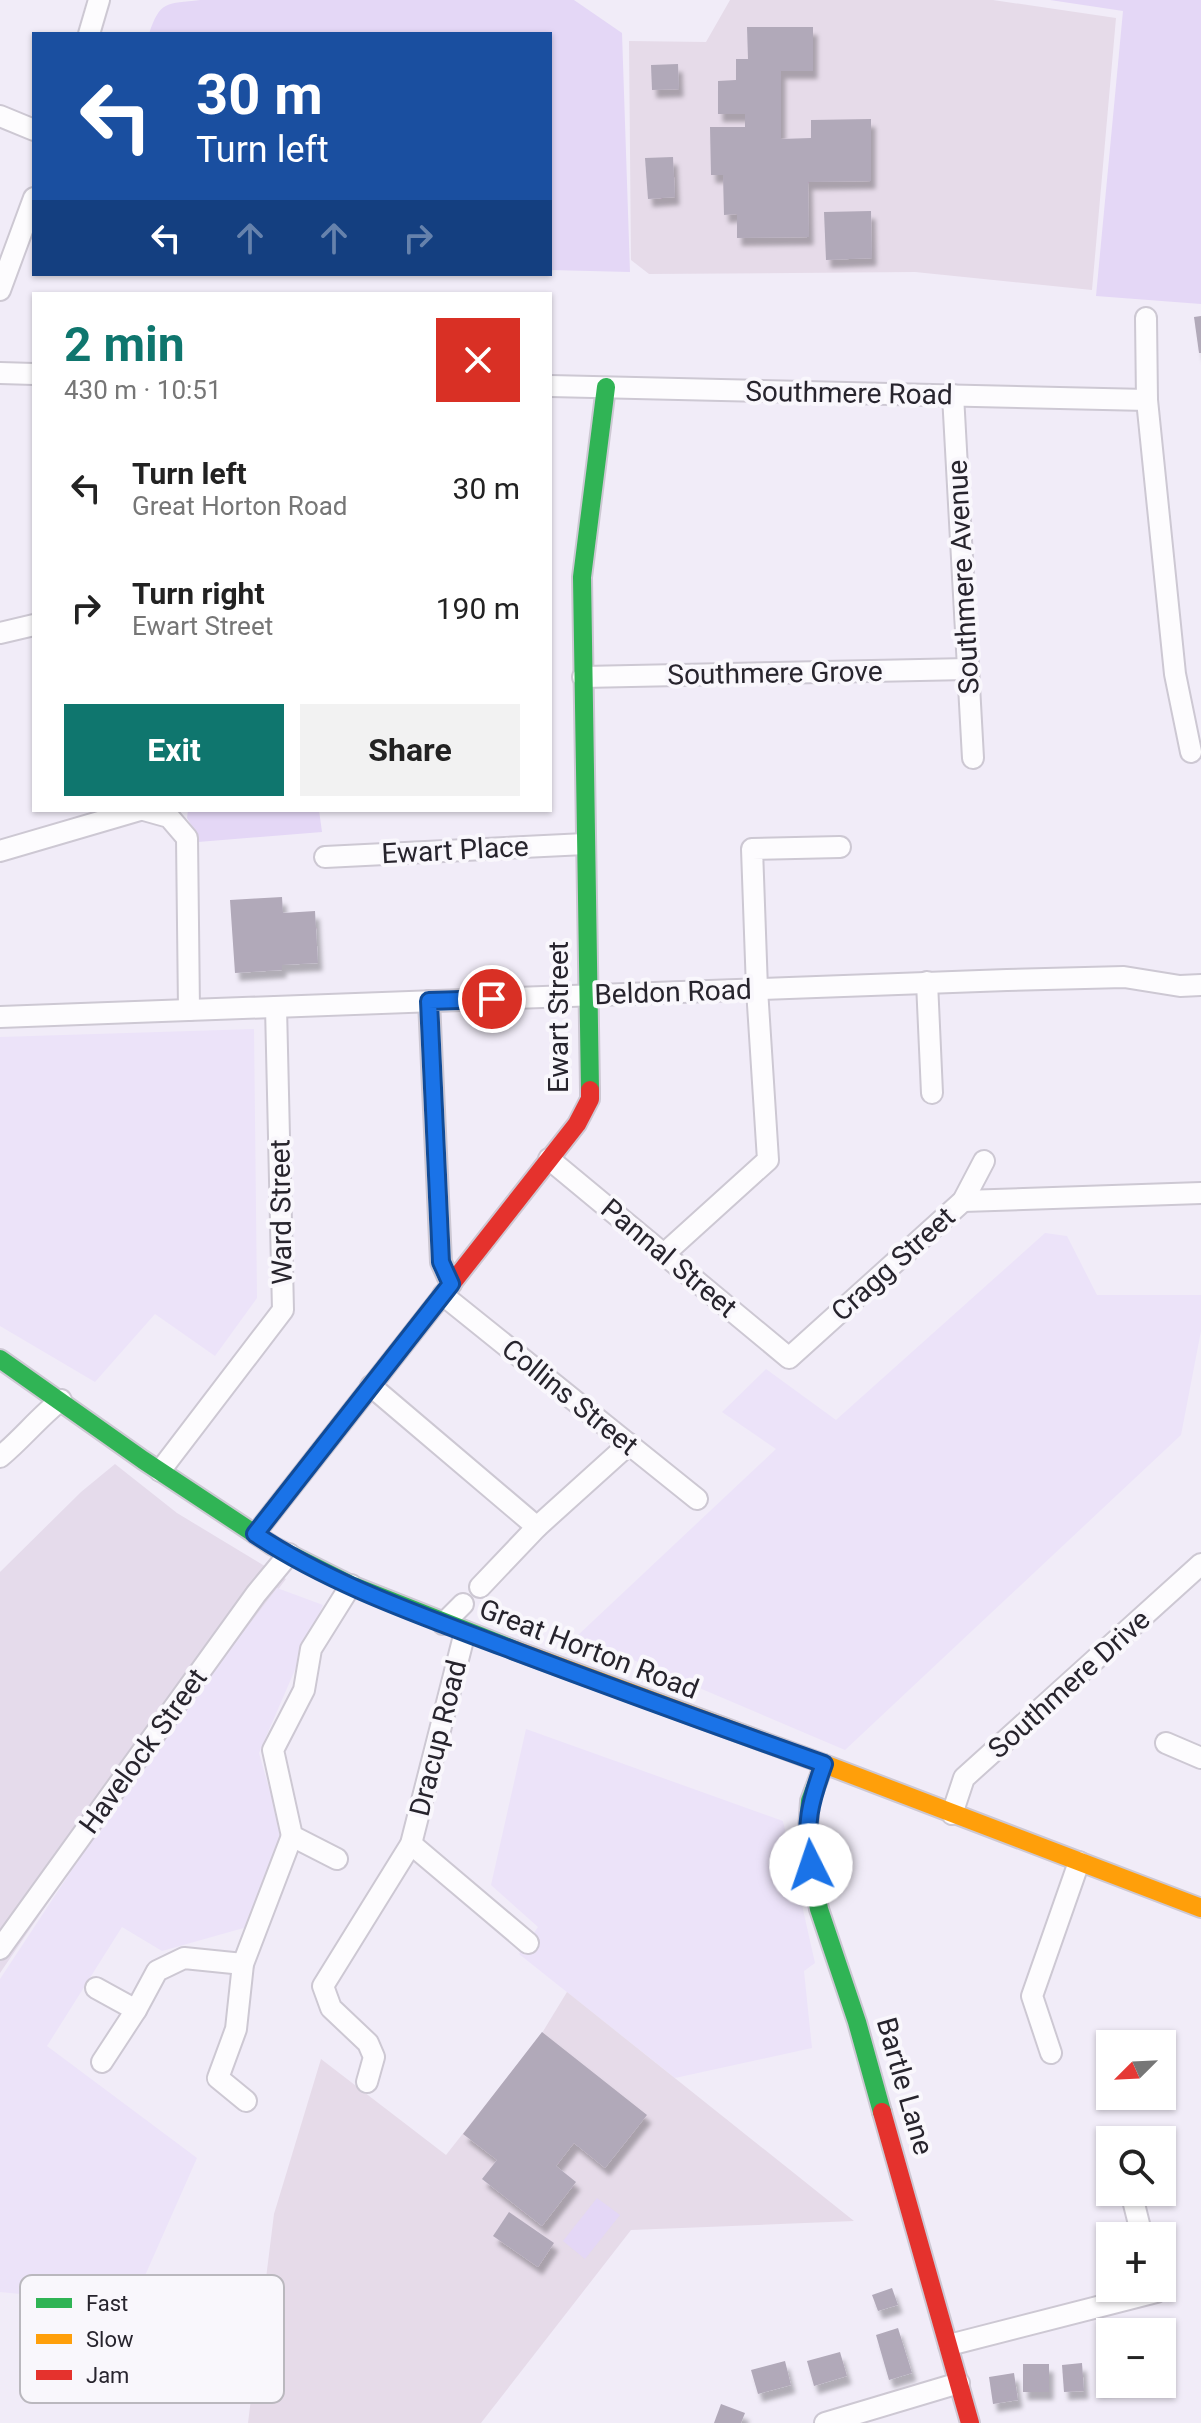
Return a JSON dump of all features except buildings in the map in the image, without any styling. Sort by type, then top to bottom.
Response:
[{"type":"street","points":[[90,32],[99,0]]},
{"type":"street","points":[[0,116],[32,129]]},
{"type":"street","points":[[0,290],[32,203]]},
{"type":"street","points":[[1146,318],[1147,400],[1175,674],[1191,752]]},
{"type":"street","points":[[0,373],[32,374]]},
{"type":"street","name":"Southmere Road","points":[[552,386],[1147,400]]},
{"type":"street","name":"Ewart Street","points":[[255,1534],[577,1124],[590,1099],[582,577],[606,387]]},
{"type":"street","name":"Southmere Avenue","points":[[953,395],[973,758]]},
{"type":"street","points":[[0,633],[32,625]]},
{"type":"street","name":"Southmere Grove","points":[[583,677],[968,669]]},
{"type":"street","points":[[0,851],[135,812]]},
{"type":"street","points":[[150,812],[169,817],[187,838],[189,1010]]},
{"type":"street","name":"Ewart Place","points":[[325,857],[585,844]]},
{"type":"street","points":[[664,1254],[768,1160],[752,849],[840,847]]},
{"type":"street","name":"Beldon Road","points":[[0,1017],[927,982],[1124,977],[1180,986],[1201,985]]},
{"type":"street","points":[[927,982],[932,1093]]},
{"type":"street","points":[[429,1001],[441,1262],[447,1289]]},
{"type":"street","name":"Ward Street","points":[[160,1471],[283,1310],[276,1007]]},
{"type":"street","name":"Pannal Street","points":[[549,1159],[789,1358]]},
{"type":"street","name":"Cragg Street","points":[[789,1358],[963,1201],[984,1161]]},
{"type":"street","points":[[963,1201],[1201,1193]]},
{"type":"street","name":"Collins Street","points":[[447,1289],[697,1499]]},
{"type":"street","name":"Great Horton Road","points":[[0,1359],[255,1534],[351,1585],[443,1624],[824,1764],[1201,1908]]},
{"type":"street","points":[[371,1386],[537,1527]]},
{"type":"street","points":[[0,1457],[61,1400]]},
{"type":"street","points":[[480,1587],[537,1527],[629,1444]]},
{"type":"street","name":"Havelock Street","points":[[0,1949],[256,1594],[289,1554]]},
{"type":"street","name":"Southmere Drive","points":[[952,1814],[964,1778],[1201,1564]]},
{"type":"street","points":[[246,2101],[218,2078],[236,2029],[243,1964],[292,1836],[273,1750],[304,1690],[311,1649],[351,1585]]},
{"type":"street","points":[[443,1624],[463,1604]]},
{"type":"street","name":"Dracup Road","points":[[367,2082],[374,2057],[368,2043],[331,2008],[323,1986],[411,1844],[465,1632]]},
{"type":"street","points":[[1166,1743],[1201,1758]]},
{"type":"street","name":"Bartle Lane","points":[[824,1764],[810,1801],[807,1844],[819,1909],[857,2022],[970,2423]]},
{"type":"street","points":[[292,1836],[337,1859]]},
{"type":"street","name":"Dracup Road","points":[[411,1844],[528,1943]]},
{"type":"street","points":[[1051,2053],[1032,1996],[1079,1862]]},
{"type":"street","points":[[102,2062],[157,1971],[184,1958],[243,1964]]},
{"type":"street","points":[[96,1988],[136,2010]]},
{"type":"street","points":[[949,2345],[1117,2302]]},
{"type":"street","points":[[825,2423],[959,2383]]},
{"type":"shaded area","points":[[574,0],[622,33],[630,272],[552,270],[552,32],[150,32],[161,9],[180,2]]},
{"type":"shaded area","points":[[730,0],[993,0],[1116,18],[1092,290],[915,272],[649,274],[631,260],[629,41],[706,42]]},
{"type":"shaded area","points":[[1050,0],[1201,0],[1201,304],[1096,296],[1123,11]]},
{"type":"shaded area","points":[[188,812],[319,812],[322,832],[198,842],[187,818]]},
{"type":"shaded area","points":[[254,1029],[257,1298],[215,1356],[155,1314],[95,1382],[0,1326],[0,1037]]},
{"type":"shaded area","points":[[1045,1233],[1067,1236],[1097,1295],[1201,1295],[1201,1331],[1181,1435],[845,1750],[577,1636],[776,1449],[722,1412],[766,1369],[836,1420]]},
{"type":"shaded area","points":[[115,1464],[177,1513],[286,1579],[127,1787],[0,1973],[0,1572],[81,1492]]},
{"type":"shaded area","points":[[277,1588],[323,1605],[259,1753],[280,1827],[272,1920],[162,1951],[122,1927],[47,2046],[197,2158],[145,2275],[20,2275],[20,2294],[0,2292],[0,1979],[135,1774]]},
{"type":"shaded area","points":[[526,1729],[783,1821],[815,1963],[804,1971],[812,2048],[675,2078],[519,1954],[538,1927],[491,1885]]},
{"type":"shaded area","points":[[567,1992],[854,2221],[631,2230],[481,2423],[248,2423],[250,2403],[284,2403],[284,2275],[266,2275],[274,2214],[321,2059],[446,2155],[542,2033]]},
{"type":"shaded area","points":[[597,2198],[620,2215],[585,2259],[563,2241]]},
{"type":"traffic: fast","points":[[590,1090],[582,577],[606,387]]},
{"type":"traffic: fast","points":[[0,1359],[143,1460],[273,1546],[351,1585],[515,1650]]},
{"type":"traffic: fast","points":[[824,1764],[810,1801],[807,1844],[819,1909],[857,2022],[882,2112]]},
{"type":"traffic: slow","points":[[515,1650],[1201,1908]]},
{"type":"traffic: jam","points":[[255,1534],[577,1124],[590,1099],[590,1090]]},
{"type":"traffic: jam","points":[[882,2112],[970,2423]]},
{"type":"route","points":[[492,999],[429,1001],[441,1262],[451,1284],[255,1534],[351,1585],[439,1622],[824,1764],[810,1801],[807,1844],[811,1865]]}]
